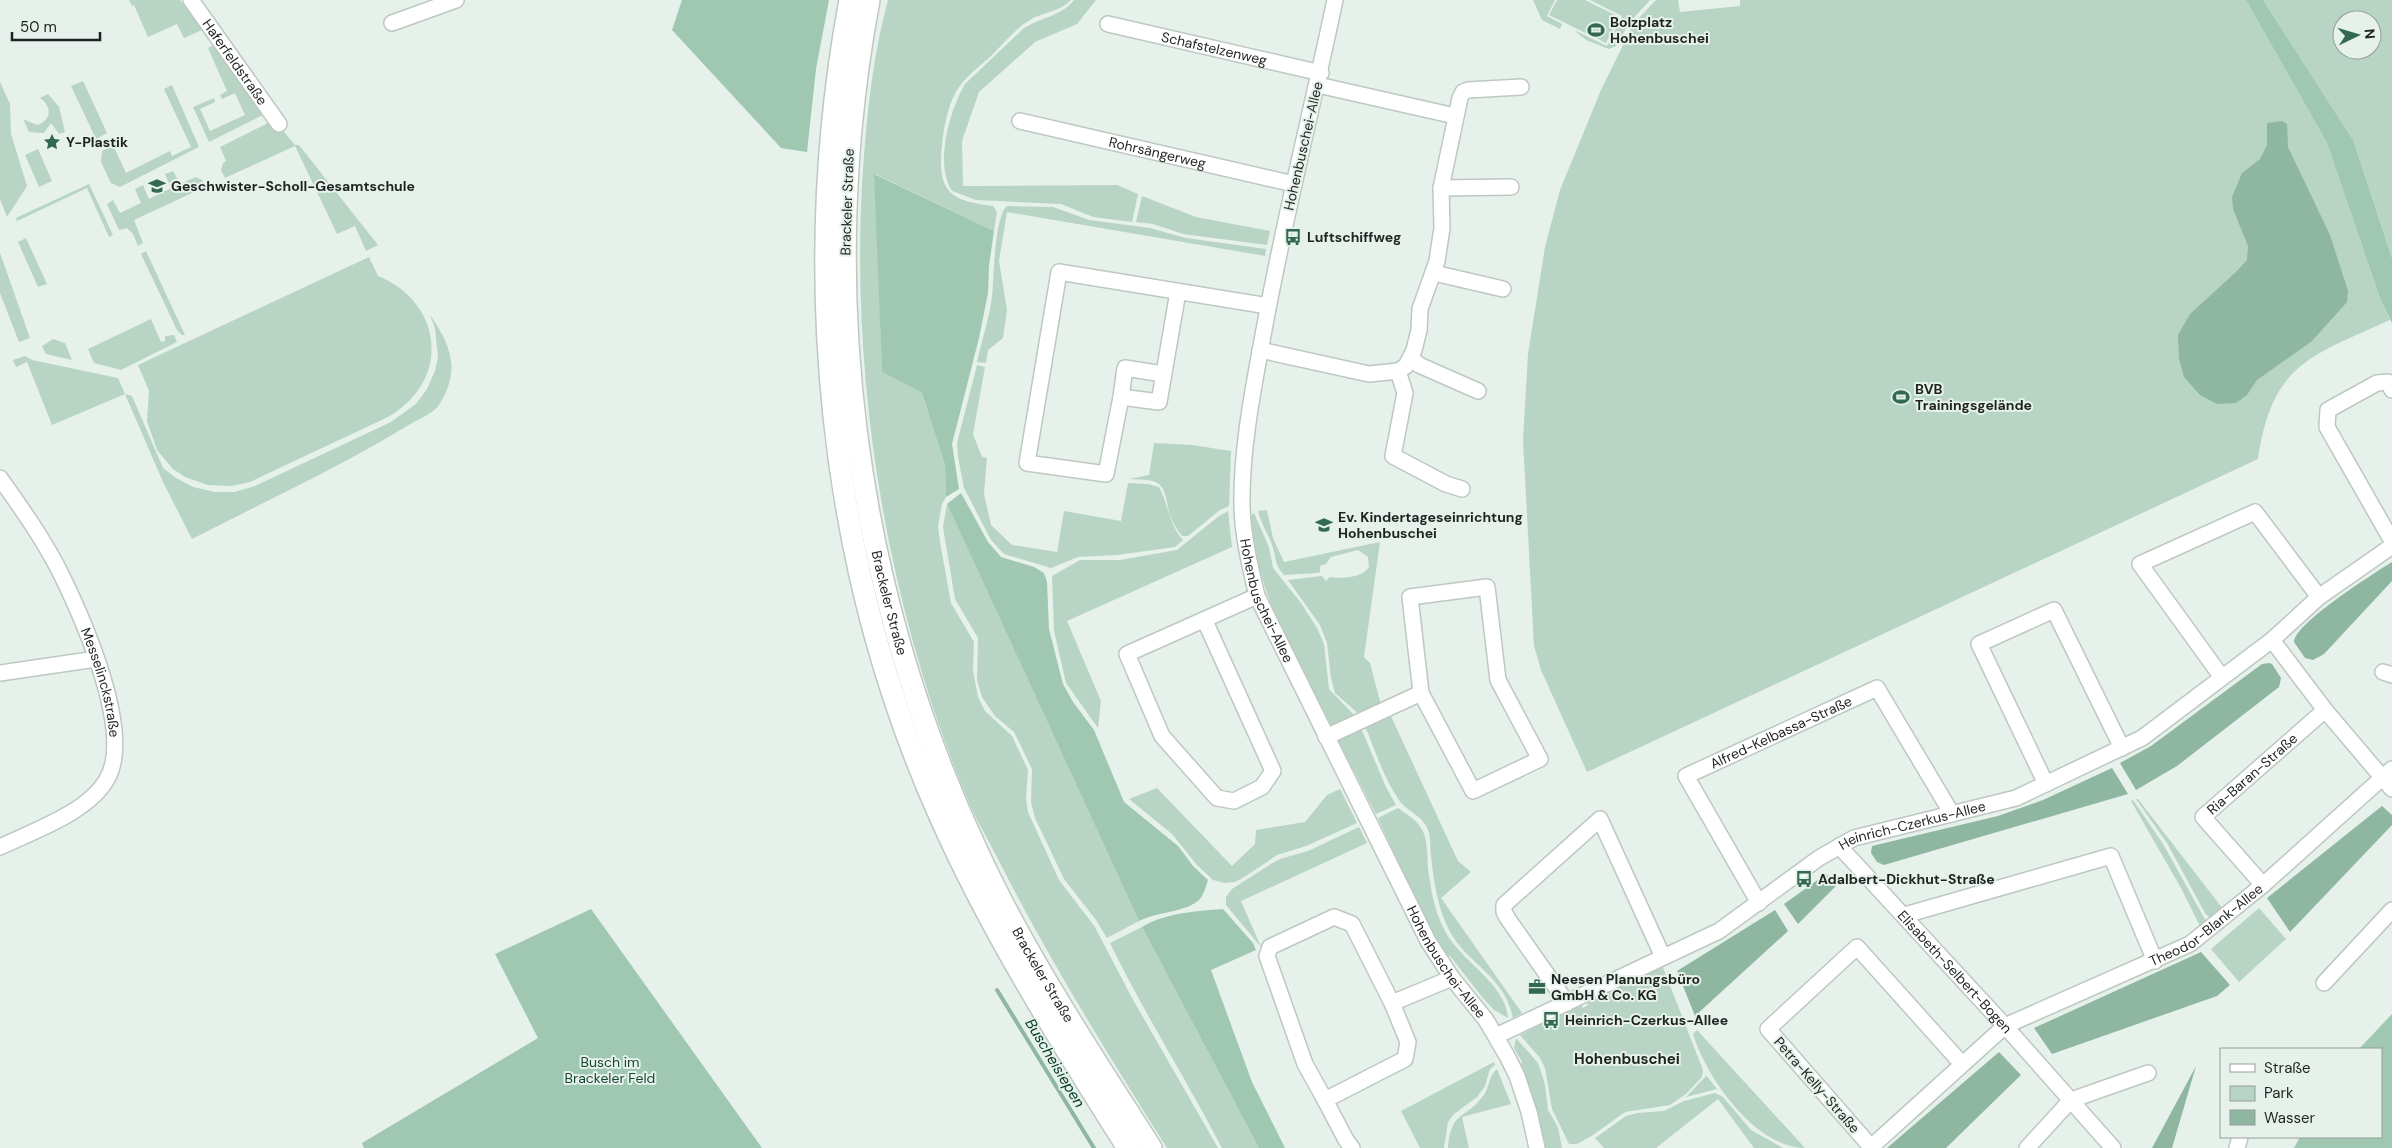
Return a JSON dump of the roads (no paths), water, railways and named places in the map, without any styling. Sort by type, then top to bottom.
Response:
[{"type":"highway","name":"Brackeler Straße","points":[[850,0],[831,130],[826,204],[826,301],[832,390],[842,478],[862,580],[896,701],[937,810],[962,864],[1000,938],[1040,1009],[1128,1148]]},
{"type":"highway","name":"Brackeler Straße","points":[[870,0],[855,85],[850,132],[844,252],[848,352],[853,405],[866,508],[881,577],[915,697],[952,797],[978,855],[1010,918],[1044,978],[1151,1148]]},
{"type":"street","name":"Haferfeldstraße","points":[[191,0],[279,124]]},
{"type":"street","points":[[392,23],[456,0]]},
{"type":"street","name":"Hohenbuschei-Allee","points":[[1336,0],[1294,184],[1260,350],[1250,419],[1242,506],[1246,552],[1257,596],[1422,929],[1452,978],[1496,1036],[1517,1076],[1529,1112],[1537,1148]]},
{"type":"street","name":"Schafstelzenweg","points":[[1108,24],[1455,116]]},
{"type":"street","points":[[1260,350],[1369,374],[1398,371],[1411,358],[1417,340],[1420,309],[1434,273],[1442,228],[1441,188],[1460,98],[1463,92],[1468,90],[1521,87]]},
{"type":"street","name":"Rohrsängerweg","points":[[1020,120],[1294,184]]},
{"type":"street","points":[[1441,188],[1511,187]]},
{"type":"street","points":[[1164,374],[1125,368],[1106,474],[1027,463],[1059,272],[1268,306]]},
{"type":"street","points":[[1434,273],[1502,289]]},
{"type":"street","points":[[1120,397],[1159,402],[1178,292]]},
{"type":"street","points":[[1411,358],[1419,365],[1478,391]]},
{"type":"street","points":[[1398,371],[1405,393],[1393,456],[1446,484],[1462,490]]},
{"type":"street","points":[[2392,390],[2388,382],[2377,383],[2328,410],[2327,427],[2392,541]]},
{"type":"street","name":"Messelinckstraße","points":[[0,478],[37,532],[61,574],[96,659],[108,698],[116,748],[114,764],[108,779],[85,804],[0,847]]},
{"type":"street","points":[[2222,676],[2140,564],[2255,512],[2319,597]]},
{"type":"street","name":"Heinrich-Czerkus-Allee","points":[[1496,1036],[1718,931],[1839,846],[1868,834],[2016,798],[2142,738],[2272,640],[2319,597],[2392,546]]},
{"type":"street","points":[[1487,587],[1498,680],[1540,759],[1473,791],[1421,693],[1410,597],[1487,587]]},
{"type":"street","points":[[1205,621],[1273,771],[1262,787],[1234,801],[1217,798],[1162,736],[1127,654],[1205,621],[1257,596]]},
{"type":"street","points":[[2046,784],[1979,644],[2054,610],[2122,748]]},
{"type":"street","name":"Theodor-Blank-Allee","points":[[1870,1148],[2004,1026],[2190,944],[2389,779],[2325,710],[2272,640]]},
{"type":"street","points":[[0,673],[96,659]]},
{"type":"street","name":"Alfred-Kelbassa-Straße","points":[[1759,903],[1686,776],[1877,688],[1952,814]]},
{"type":"street","points":[[1326,737],[1421,693]]},
{"type":"street","name":"Ria-Baran-Straße","points":[[2263,885],[2203,817],[2325,710]]},
{"type":"street","points":[[1567,1003],[1508,919],[1504,912],[1504,905],[1600,819],[1663,957]]},
{"type":"street","name":"Elisabeth-Selbert-Bogen","points":[[1839,846],[1904,915],[2113,1148]]},
{"type":"street","points":[[1904,915],[2111,856],[2155,961]]},
{"type":"street","points":[[2324,983],[2392,910]]},
{"type":"street","points":[[1325,1100],[1405,1059],[1408,1042],[1392,1003],[1352,924],[1334,917],[1270,947],[1267,956],[1305,1064],[1346,1140],[1352,1148]]},
{"type":"street","name":"Petra-Kelly-Straße","points":[[1870,1148],[1768,1029],[1857,947],[1962,1064]]},
{"type":"street","points":[[1392,1003],[1452,978]]},
{"type":"street","points":[[2027,1148],[2071,1100],[2148,1073]]},
{"type":"water","points":[[2282,121],[2287,124],[2288,147],[2330,235],[2348,291],[2347,302],[2312,341],[2257,380],[2247,395],[2236,403],[2217,404],[2200,395],[2184,377],[2179,359],[2178,335],[2190,314],[2247,260],[2248,246],[2233,209],[2232,197],[2242,173],[2260,159],[2267,145],[2267,123]]},
{"type":"water","points":[[2392,562],[2392,581],[2324,654],[2313,660],[2305,658],[2294,642],[2307,623],[2336,599]]},
{"type":"water","points":[[2262,664],[2272,664],[2281,678],[2279,687],[2177,766],[2136,790],[2120,763],[2151,746]]},
{"type":"water","points":[[2112,768],[2128,794],[1884,865],[1877,862],[1871,853],[1872,846],[1998,816],[2043,800]]},
{"type":"water","points":[[2382,806],[2392,815],[2392,825],[2290,932],[2267,898]]},
{"type":"water","points":[[1826,874],[1838,884],[1798,924],[1784,904]]},
{"type":"water","points":[[1775,910],[1788,931],[1695,1016],[1677,971]]},
{"type":"water","points":[[2201,952],[2230,985],[2217,996],[2052,1054],[2034,1028]]},
{"type":"water","points":[[1999,1052],[2021,1075],[1946,1148],[1887,1148]]},
{"type":"water","points":[[2196,1066],[2172,1148],[2152,1148]]},
{"type":"waterway","name":"Buscheisiepen","points":[[997,990],[1094,1148]]},
{"type":"place","name":"Bolzplatz Hohenbuschei","points":[[1596,30]]},
{"type":"place","name":"Y-Plastik","points":[[52,142]]},
{"type":"place","name":"Geschwister-Scholl-Gesamtschule","points":[[157,186]]},
{"type":"place","name":"Luftschiffweg","points":[[1293,237]]},
{"type":"place","name":"BVB Trainingsgelände","points":[[1901,397]]},
{"type":"place","name":"Ev. Kindertageseinrichtung Hohenbuschei","points":[[1324,525]]},
{"type":"place","name":"Adalbert-Dickhut-Straße","points":[[1804,879]]},
{"type":"place","name":"Neesen Planungsbüro GmbH & Co. KG","points":[[1537,987]]},
{"type":"place","name":"Heinrich-Czerkus-Allee","points":[[1551,1020]]},
{"type":"district","name":"Hohenbuschei","points":[[1627,1059]]},
{"type":"park label","name":"Busch im Brackeler Feld","points":[[610,1070]]}]
